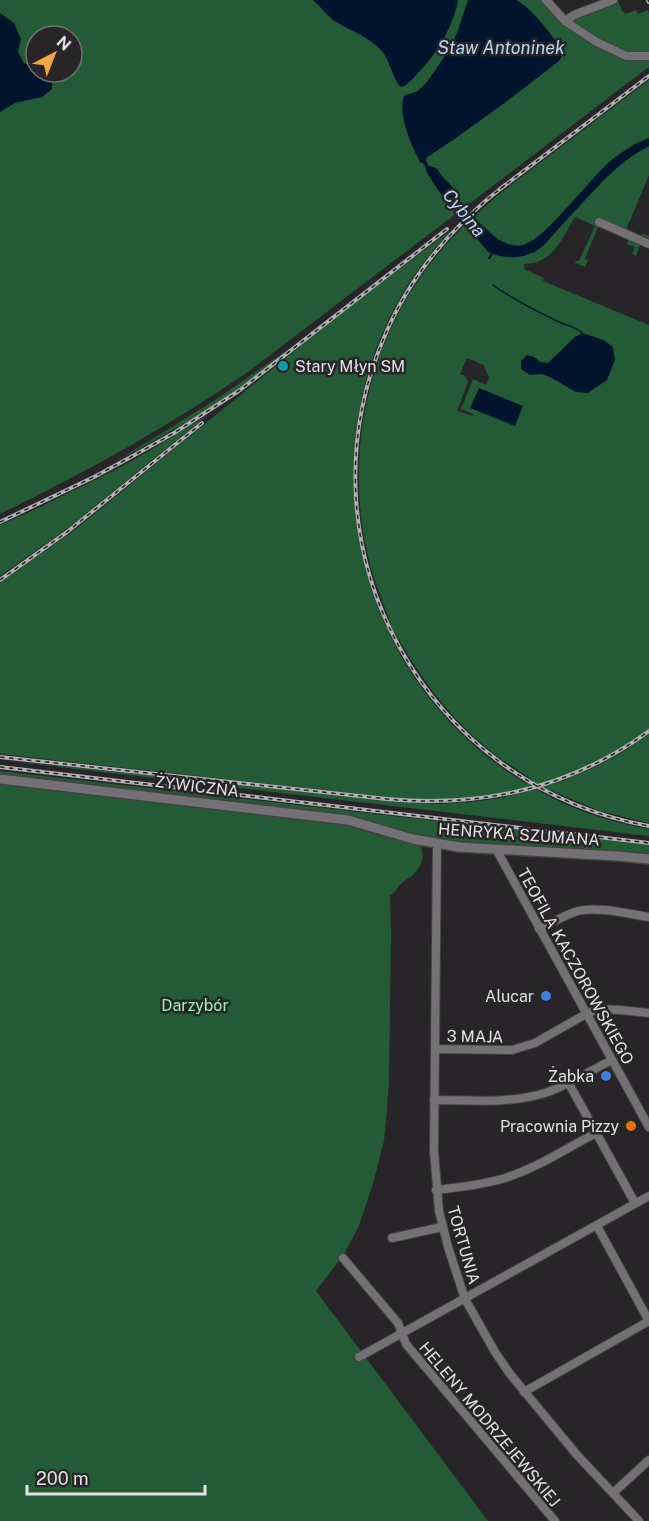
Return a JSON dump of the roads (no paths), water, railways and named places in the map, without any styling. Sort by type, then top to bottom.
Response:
[{"type":"street","points":[[546,0],[565,21],[595,41],[626,56],[649,56]]},
{"type":"street","points":[[565,21],[574,15],[613,0]]},
{"type":"street","points":[[599,222],[649,244]]},
{"type":"street","name":"ŻYWICZNA","points":[[0,779],[356,821],[388,832]]},
{"type":"street","name":"HENRYKA SZUMANA","points":[[388,832],[437,844],[649,859]]},
{"type":"street","name":"TORTUNIA","points":[[437,844],[434,1151],[436,1190],[442,1227],[465,1299],[495,1352],[524,1392],[639,1521]]},
{"type":"street","name":"TEOFILA KACZOROWSKIEGO","points":[[496,849],[649,1127]]},
{"type":"street","points":[[539,929],[570,914],[586,910],[649,917]]},
{"type":"street","name":"3 MAJA","points":[[435,1049],[504,1050],[520,1048],[597,1009],[649,1013]]},
{"type":"street","points":[[434,1100],[481,1100],[526,1097],[545,1093],[612,1060]]},
{"type":"street","points":[[568,1082],[635,1203]]},
{"type":"street","points":[[436,1190],[493,1182],[512,1176],[596,1133]]},
{"type":"street","points":[[359,1357],[649,1196]]},
{"type":"street","points":[[524,1392],[649,1321],[597,1226]]},
{"type":"street","points":[[392,1238],[442,1227]]},
{"type":"street","name":"HELENY MODRZEJEWSKIEJ","points":[[343,1258],[398,1323],[406,1344],[555,1521]]},
{"type":"street","points":[[613,1493],[649,1460]]},
{"type":"water","name":"Staw Antoninek","points":[[313,0],[458,0],[439,47],[415,76],[401,87],[387,59],[376,45],[333,20]]},
{"type":"water","name":"Staw Antoninek","points":[[468,0],[516,0],[522,3],[542,24],[563,54],[559,61],[527,86],[426,158],[429,166],[436,168],[457,192],[460,202],[474,220],[491,234],[509,245],[523,245],[532,241],[553,223],[608,163],[624,151],[649,138],[649,146],[622,163],[607,177],[544,245],[520,257],[493,254],[488,259],[491,253],[484,247],[455,207],[440,193],[423,163],[420,162],[402,112],[404,96],[418,91],[427,82],[449,50]]},
{"type":"water","points":[[0,13],[14,23],[21,39],[18,52],[24,63],[24,84],[52,84],[52,89],[42,97],[15,103],[0,112]]},
{"type":"water","points":[[582,333],[604,340],[613,347],[615,360],[607,380],[588,393],[576,392],[552,378],[542,374],[530,375],[521,369],[521,361],[527,355],[540,362],[548,363]]},
{"type":"water","points":[[479,388],[523,406],[515,426],[470,408]]},
{"type":"waterway","points":[[493,285],[526,306],[582,333]]},
{"type":"railway","points":[[500,189],[649,76]]},
{"type":"railway","points":[[505,185],[467,218],[434,255],[405,295],[383,340],[360,420],[356,499],[370,576],[399,647],[444,710],[501,763],[570,802],[649,826]]},
{"type":"railway","points":[[0,522],[131,457],[174,433],[240,390],[447,229]]},
{"type":"railway","points":[[0,580],[67,532],[202,423]]},
{"type":"railway","points":[[0,757],[387,799],[457,800],[525,790],[557,780],[589,767],[649,731]]},
{"type":"railway","points":[[0,767],[649,843]]},
{"type":"place","name":"Stary Młyn SM","points":[[283,366]]},
{"type":"place","name":"Alucar","points":[[546,996]]},
{"type":"place","name":"Żabka","points":[[606,1076]]},
{"type":"place","name":"Pracownia Pizzy","points":[[631,1126]]},
{"type":"water label","name":"Cybina","points":[[464,213]]},
{"type":"park label","name":"Darzybór","points":[[195,1005]]}]
